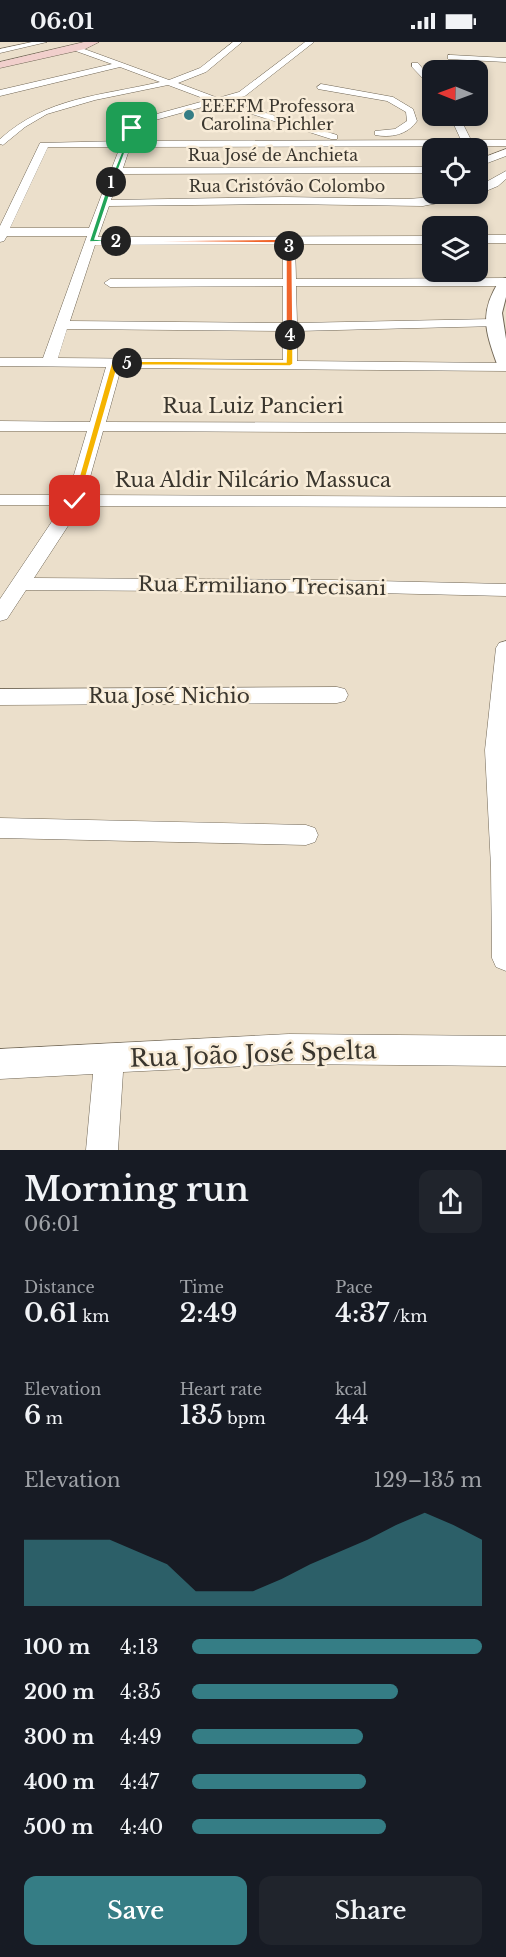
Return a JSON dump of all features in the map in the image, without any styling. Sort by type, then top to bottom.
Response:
[{"type":"main road","points":[[0,65],[94,42]]},
{"type":"street","points":[[0,51],[43,42]]},
{"type":"street","points":[[3,142],[27,122],[54,109],[166,82],[201,70],[238,42]]},
{"type":"street","points":[[49,363],[132,128],[139,122],[246,92],[310,42]]},
{"type":"street","points":[[76,48],[216,100],[327,134],[344,143]]},
{"type":"street","points":[[453,60],[451,53],[505,59]]},
{"type":"street","points":[[0,93],[121,65]]},
{"type":"street","points":[[415,65],[422,73]]},
{"type":"street","points":[[321,87],[390,99],[410,111],[412,121],[403,130],[390,133],[327,134]]},
{"type":"street","points":[[422,143],[48,144],[44,145],[1,234],[289,241],[422,240]]},
{"type":"street","points":[[488,143],[506,143]]},
{"type":"street","points":[[488,159],[506,152]]},
{"type":"street","name":"Rua José de Anchieta","points":[[115,171],[422,170]]},
{"type":"street","points":[[488,186],[506,174]]},
{"type":"street","name":"Rua Cristóvão Colombo","points":[[104,203],[422,202]]},
{"type":"street","points":[[488,239],[506,239]]},
{"type":"street","points":[[289,241],[290,364]]},
{"type":"street","points":[[110,283],[422,278]]},
{"type":"street","points":[[0,362],[290,364],[505,360],[496,296],[506,282],[488,280]]},
{"type":"street","points":[[62,325],[290,327],[497,316]]},
{"type":"street","points":[[0,614],[75,501],[115,363]]},
{"type":"street","name":"Rua Luiz Pancieri","points":[[0,426],[506,428]]},
{"type":"street","name":"Rua Aldir Nilcário Massuca","points":[[0,500],[506,502]]},
{"type":"street","name":"Rua Ermiliano Trecisani","points":[[19,584],[322,585],[506,590]]},
{"type":"street","points":[[506,648],[496,750],[504,867],[506,958]]},
{"type":"street","name":"Rua José Nichio","points":[[0,697],[338,695]]},
{"type":"street","points":[[0,828],[306,835]]},
{"type":"street","name":"Rua João José Spelta","points":[[0,1064],[289,1049],[506,1051]]},
{"type":"street","points":[[102,1150],[109,1059]]},
{"type":"place","name":"EEEFM Professora Carolina Pichler","points":[[189,115]]},
{"type":"route","points":[[75,501],[115,363],[290,364],[289,241],[91,241],[132,128]]}]
